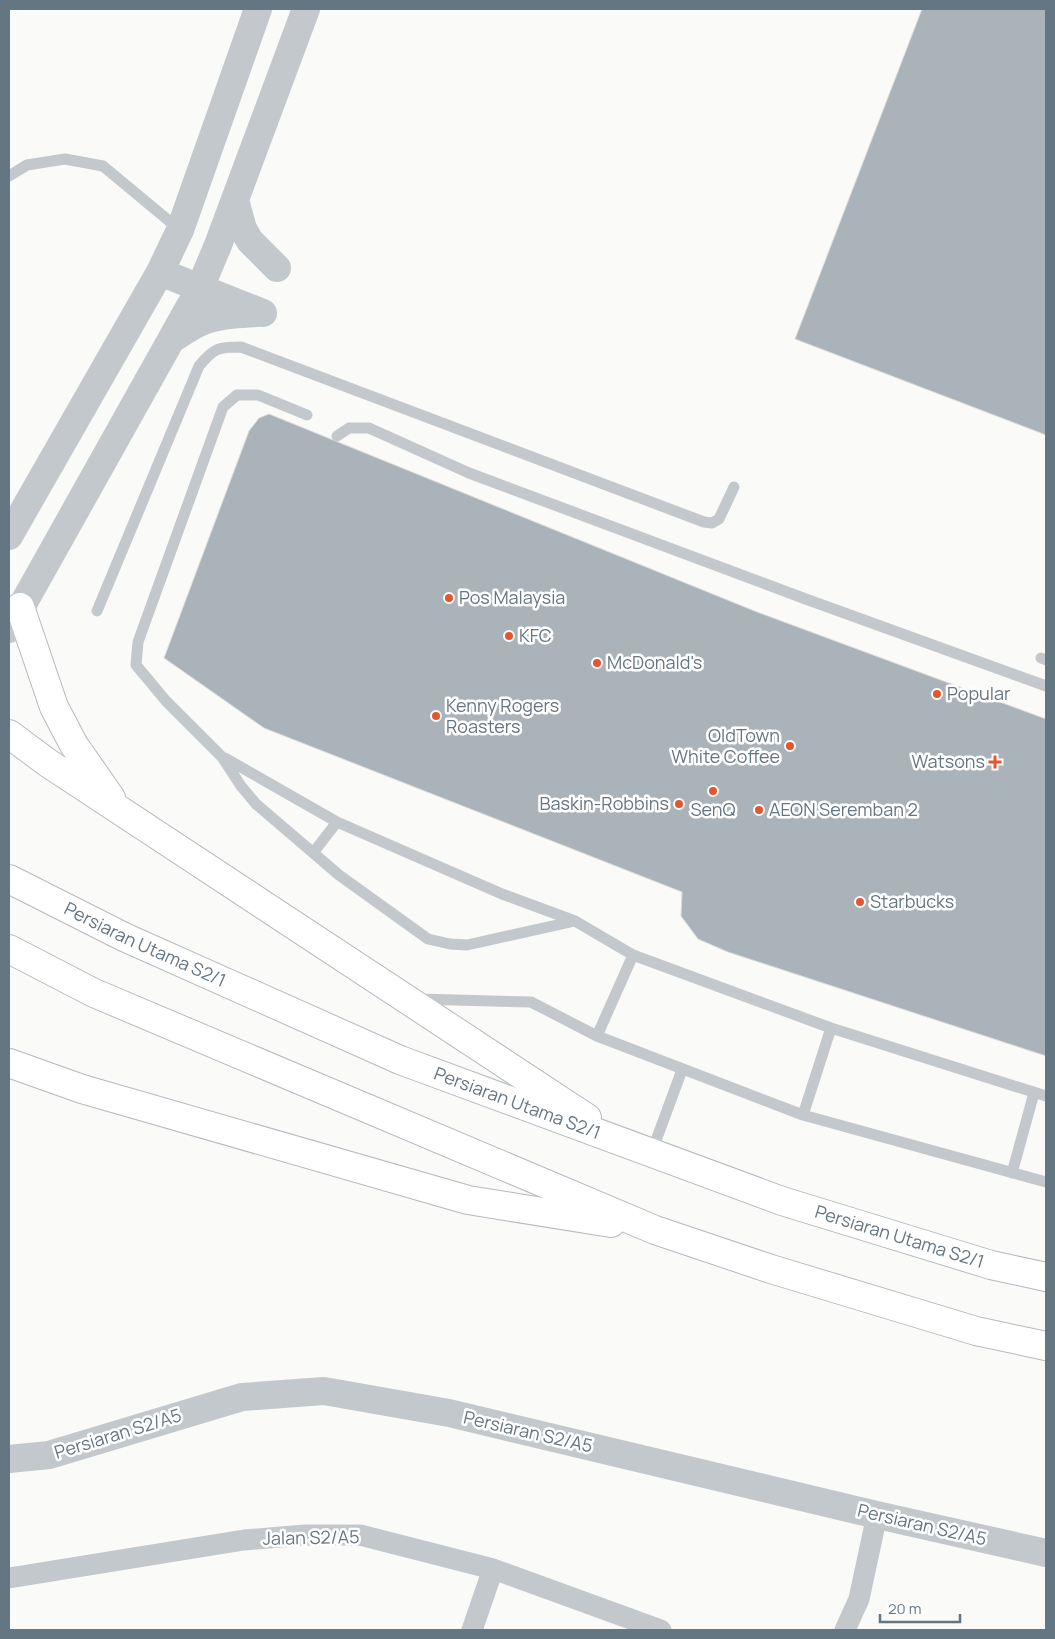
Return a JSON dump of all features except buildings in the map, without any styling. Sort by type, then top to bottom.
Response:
[{"type":"main road","points":[[14,618],[54,707],[74,745],[119,809]]},
{"type":"main road","points":[[9,734],[48,763],[625,1143]]},
{"type":"main road","name":"Persiaran Utama S2/1","points":[[9,879],[124,936],[400,1060],[791,1204],[991,1265],[1046,1277]]},
{"type":"main road","points":[[9,949],[94,993],[655,1230],[771,1269],[976,1332],[1046,1346]]},
{"type":"main road","points":[[9,1063],[82,1089],[468,1200],[655,1230]]},
{"type":"street","points":[[9,536],[160,272],[180,230],[258,9]]},
{"type":"street","points":[[14,618],[200,288],[218,245],[306,9]]},
{"type":"street","points":[[235,200],[244,229],[250,241],[277,268]]},
{"type":"street","points":[[180,230],[218,245]]},
{"type":"street","points":[[160,272],[264,313],[227,315],[206,320],[192,326],[169,342]]},
{"type":"street","name":"Persiaran S2/A5","points":[[9,1459],[49,1455],[242,1397],[324,1391],[449,1413],[877,1516],[1046,1553]]},
{"type":"street","points":[[845,1630],[859,1599],[877,1516]]},
{"type":"street","name":"Jalan S2/A5","points":[[9,1578],[244,1540],[305,1535],[360,1535],[493,1569],[661,1630]]},
{"type":"street","points":[[472,1630],[493,1569]]},
{"type":"lane","points":[[9,176],[27,165],[65,159],[103,166],[180,230]]},
{"type":"lane","points":[[98,610],[199,366],[210,352],[222,347],[241,347],[704,522],[712,523],[719,518],[734,487]]},
{"type":"lane","points":[[307,415],[258,394],[237,395],[223,407],[138,642],[136,665],[166,701],[222,757],[241,786],[256,804],[339,876],[428,939],[450,944],[467,945],[575,921]]},
{"type":"lane","points":[[337,436],[349,428],[369,428],[469,473],[793,595],[1046,686]]},
{"type":"lane","points":[[222,757],[337,822],[502,894],[575,921],[633,955],[830,1028],[1046,1096]]},
{"type":"lane","points":[[313,853],[337,822]]},
{"type":"lane","points":[[597,1036],[633,955]]},
{"type":"lane","points":[[408,999],[531,1002],[597,1036],[803,1115],[1046,1182]]},
{"type":"lane","points":[[803,1115],[830,1028]]},
{"type":"lane","points":[[651,1154],[682,1070]]},
{"type":"lane","points":[[1012,1173],[1034,1093]]},
{"type":"place","name":"Pos Malaysia","points":[[449,598]]},
{"type":"place","name":"KFC","points":[[509,636]]},
{"type":"place","name":"McDonald's","points":[[597,663]]},
{"type":"place","name":"Popular","points":[[937,694]]},
{"type":"place","name":"Kenny Rogers Roasters","points":[[436,716]]},
{"type":"place","name":"OldTown White Coffee","points":[[790,746]]},
{"type":"place","name":"Watsons","points":[[995,762]]},
{"type":"place","name":"SenQ","points":[[713,791]]},
{"type":"place","name":"Baskin-Robbins","points":[[679,804]]},
{"type":"place","name":"AEON Seremban 2","points":[[759,810]]},
{"type":"place","name":"Starbucks","points":[[860,902]]}]
